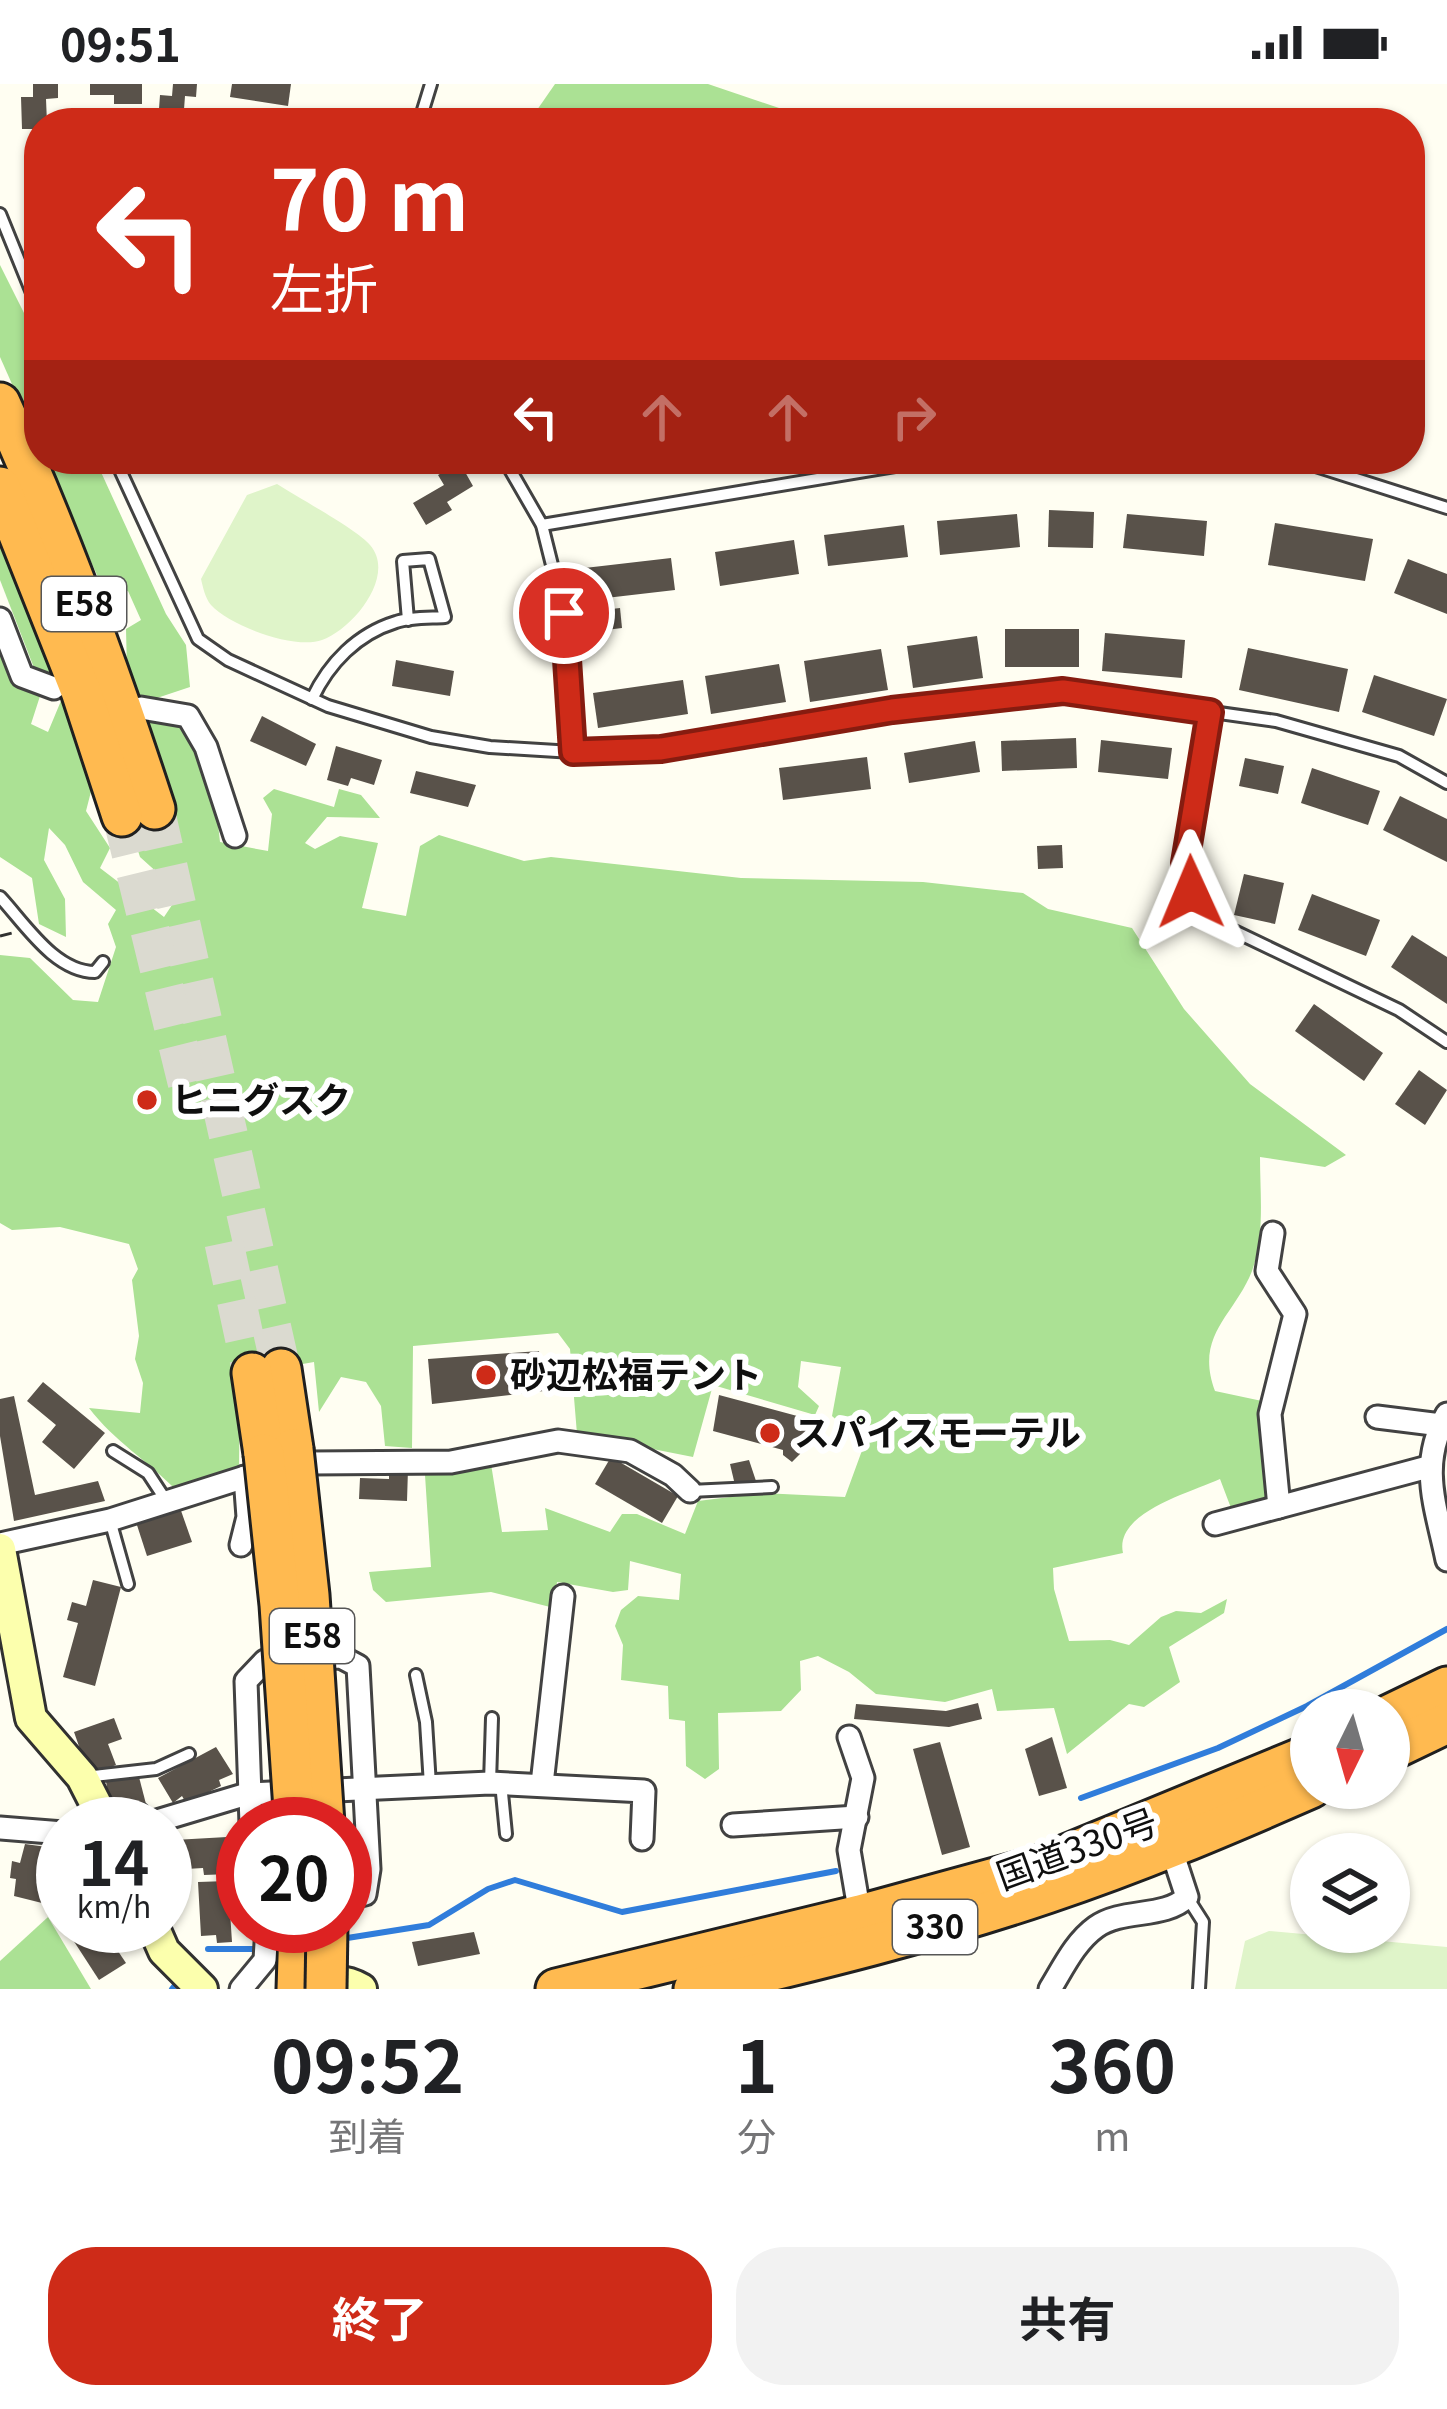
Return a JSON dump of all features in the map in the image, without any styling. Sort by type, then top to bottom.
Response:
[{"type":"highway","name":"E58","points":[[0,403],[24,454]]},
{"type":"highway","name":"E58","points":[[0,487],[81,691],[138,813],[114,681],[33,474]]},
{"type":"highway","name":"E58","points":[[266,1371],[267,1460],[294,1797]]},
{"type":"highway","name":"E58","points":[[267,1460],[309,1594],[322,1797]]},
{"type":"highway","points":[[1410,1705],[1447,1687]]},
{"type":"highway","points":[[1410,1741],[1447,1724]]},
{"type":"highway","name":"国道330号","points":[[694,1989],[975,1916],[1165,1834],[1290,1766]]},
{"type":"highway","name":"国道330号","points":[[556,1989],[860,1915],[1165,1834],[1290,1795]]},
{"type":"highway","points":[[297,1989],[298,1953]]},
{"type":"highway","points":[[326,1989],[327,1953]]},
{"type":"street","points":[[0,620],[22,676],[54,688]]},
{"type":"street","points":[[141,708],[188,716],[206,747],[235,836]]},
{"type":"street","points":[[1273,1233],[1267,1271],[1295,1314],[1270,1414],[1279,1507]]},
{"type":"street","points":[[1377,1417],[1443,1427],[1428,1467],[1447,1560]]},
{"type":"street","points":[[92,1797],[82,1777],[31,1718],[0,1546],[167,1502],[267,1460],[451,1462],[558,1441],[630,1451],[673,1475],[690,1491]]},
{"type":"street","points":[[241,1545],[267,1460]]},
{"type":"street","points":[[1215,1524],[1428,1467]]},
{"type":"street","points":[[542,1784],[563,1596]]},
{"type":"street","points":[[248,1797],[246,1681],[265,1660],[341,1657],[358,1666],[365,1797]]},
{"type":"street","points":[[849,1737],[862,1778],[849,1850],[860,1915]]},
{"type":"street","points":[[192,1806],[248,1794],[430,1785],[542,1784],[644,1791],[643,1839]]},
{"type":"street","points":[[733,1825],[857,1817]]},
{"type":"street","points":[[0,1828],[36,1831]]},
{"type":"street","points":[[1049,1989],[1096,1928],[1127,1915],[1171,1907],[1187,1897],[1165,1834]]},
{"type":"street","points":[[166,1953],[202,1989]]},
{"type":"street","points":[[241,1989],[265,1953]]},
{"type":"street","points":[[314,1989],[324,1983],[349,1982],[362,1989]]},
{"type":"lane","points":[[0,214],[24,273]]},
{"type":"lane","points":[[122,474],[199,639],[228,660],[312,699],[430,737],[490,747],[573,752],[661,749],[892,710],[1063,691],[1276,721],[1399,756],[1447,783]]},
{"type":"lane","points":[[513,474],[542,525],[564,613],[573,752]]},
{"type":"lane","points":[[542,525],[847,474]]},
{"type":"lane","points":[[1340,474],[1447,508]]},
{"type":"lane","points":[[312,699],[334,660],[397,621],[445,617],[429,559],[403,561],[408,620]]},
{"type":"lane","points":[[1210,712],[1185,863],[1191,892],[1207,914],[1230,929],[1399,1010],[1447,1042]]},
{"type":"lane","points":[[0,897],[32,937],[65,966],[95,972],[103,962]]},
{"type":"lane","points":[[113,1450],[148,1473],[167,1502]]},
{"type":"lane","points":[[690,1491],[772,1487]]},
{"type":"lane","points":[[110,1520],[128,1584]]},
{"type":"lane","points":[[416,1675],[426,1722],[430,1785]]},
{"type":"lane","points":[[492,1718],[495,1784],[506,1834]]},
{"type":"lane","points":[[82,1777],[156,1769],[189,1754]]},
{"type":"lane","points":[[1187,1897],[1203,1922],[1198,1989]]},
{"type":"green space","points":[[555,84],[708,84],[779,108],[538,108]]},
{"type":"green space","points":[[0,265],[24,313],[24,411],[0,357]]},
{"type":"green space","points":[[52,474],[102,474],[166,614],[186,645],[190,687],[139,704],[127,671],[126,629],[141,620],[128,591],[106,595]]},
{"type":"green space","points":[[277,484],[353,531],[377,558],[375,586],[367,600],[346,625],[322,640],[296,642],[247,628],[220,613],[203,589],[201,579],[247,495]]},
{"type":"green space","points":[[0,520],[58,681],[36,673],[0,580]]},
{"type":"green space","points":[[0,645],[41,693],[31,724],[48,732],[63,696],[96,772],[86,811],[110,848],[100,868],[164,917],[180,893],[140,857],[129,823],[176,806],[143,718],[186,722],[216,806],[220,842],[268,851],[272,814],[263,798],[274,789],[334,807],[339,789],[361,795],[380,818],[327,817],[305,843],[315,849],[340,836],[378,843],[362,908],[406,916],[420,846],[439,835],[524,861],[551,857],[741,878],[923,882],[1023,893],[1048,909],[1132,928],[1184,1009],[1250,1084],[1346,1155],[1325,1167],[1260,1157],[1256,1258],[1213,1340],[1210,1372],[1215,1391],[1262,1401],[1260,1431],[1271,1498],[1231,1508],[1220,1479],[1142,1516],[1123,1539],[1123,1553],[1053,1568],[1069,1641],[1110,1640],[1129,1645],[1161,1617],[1176,1611],[1201,1613],[1227,1599],[1224,1613],[1169,1647],[1180,1682],[1144,1707],[1129,1704],[1067,1754],[1054,1708],[997,1711],[992,1689],[945,1702],[876,1694],[849,1672],[818,1656],[800,1661],[801,1690],[781,1711],[718,1713],[719,1769],[705,1779],[686,1766],[685,1721],[669,1719],[668,1686],[621,1680],[623,1645],[615,1626],[621,1610],[638,1596],[679,1600],[681,1574],[630,1561],[628,1590],[613,1592],[557,1582],[554,1608],[491,1592],[386,1602],[373,1590],[369,1572],[431,1567],[425,1475],[491,1464],[502,1532],[548,1530],[545,1508],[610,1532],[622,1514],[637,1514],[685,1534],[698,1501],[762,1493],[845,1497],[864,1445],[832,1416],[841,1367],[801,1361],[798,1387],[819,1406],[815,1415],[713,1385],[693,1457],[577,1434],[570,1349],[558,1333],[413,1346],[412,1448],[385,1446],[381,1406],[366,1382],[341,1377],[319,1412],[314,1362],[240,1375],[239,1468],[177,1491],[89,1408],[140,1413],[143,1383],[135,1359],[139,1336],[132,1280],[138,1269],[129,1244],[60,1227],[12,1230],[0,1223],[0,955],[30,958],[73,1000],[98,1002],[116,947],[108,924],[116,910],[83,882],[65,845],[49,828],[44,860],[65,899],[66,937],[39,924],[32,878],[0,857]]},
{"type":"green space","points":[[36,1928],[36,1953],[70,1953],[91,1989],[0,1989],[0,1961]]},
{"type":"green space","points":[[1269,1931],[1290,1933],[1290,1953],[1410,1953],[1410,1944],[1447,1947],[1447,1989],[1235,1989],[1245,1941]]},
{"type":"building","points":[[33,84],[58,84],[58,98],[46,99],[46,108],[24,108],[22,129],[21,97],[33,97]]},
{"type":"building","points":[[90,84],[142,84],[142,104],[114,104],[114,95],[90,95]]},
{"type":"building","points":[[173,84],[197,84],[196,97],[185,96],[184,108],[159,108],[160,95],[172,96]]},
{"type":"building","points":[[232,84],[291,84],[288,106],[230,97]]},
{"type":"building","points":[[466,474],[473,486],[447,502],[452,510],[426,525],[413,503],[444,485],[438,475]]},
{"type":"building","points":[[1049,510],[1094,512],[1093,548],[1048,547]]},
{"type":"building","points":[[1017,514],[1020,547],[940,555],[937,521]]},
{"type":"building","points":[[1127,514],[1207,521],[1204,556],[1123,548]]},
{"type":"building","points":[[1275,523],[1373,539],[1365,581],[1268,565]]},
{"type":"building","points":[[904,525],[908,557],[828,566],[824,535]]},
{"type":"building","points":[[794,540],[799,574],[720,586],[715,552]]},
{"type":"building","points":[[671,558],[675,590],[580,601],[576,569]]},
{"type":"building","points":[[1408,559],[1447,574],[1447,614],[1394,593]]},
{"type":"building","points":[[620,608],[622,628],[598,631],[595,611]]},
{"type":"building","points":[[1005,629],[1079,629],[1079,667],[1005,667]]},
{"type":"building","points":[[1105,633],[1185,640],[1182,678],[1102,671]]},
{"type":"building","points":[[977,636],[983,678],[913,688],[907,646]]},
{"type":"building","points":[[1248,648],[1348,669],[1339,712],[1239,690]]},
{"type":"building","points":[[881,649],[888,690],[810,702],[804,661]]},
{"type":"building","points":[[396,660],[454,671],[450,696],[392,686]]},
{"type":"building","points":[[779,664],[786,702],[711,714],[705,676]]},
{"type":"building","points":[[1374,675],[1447,699],[1434,736],[1362,712]]},
{"type":"building","points":[[683,680],[688,714],[598,728],[593,693]]},
{"type":"building","points":[[262,716],[316,744],[306,766],[250,741]]},
{"type":"building","points":[[1076,738],[1077,768],[1002,771],[1001,741]]},
{"type":"building","points":[[1101,740],[1172,748],[1168,779],[1098,772]]},
{"type":"building","points":[[975,741],[980,772],[909,783],[904,753]]},
{"type":"building","points":[[336,746],[382,760],[374,785],[351,778],[348,786],[327,780]]},
{"type":"building","points":[[867,757],[871,789],[783,800],[779,768]]},
{"type":"building","points":[[1245,758],[1284,766],[1278,794],[1239,786]]},
{"type":"building","points":[[1312,768],[1380,791],[1368,825],[1301,803]]},
{"type":"building","points":[[416,771],[476,785],[468,807],[410,793]]},
{"type":"building","points":[[1400,796],[1447,819],[1447,862],[1383,830]]},
{"type":"building","points":[[1062,845],[1063,868],[1038,869],[1037,846]]},
{"type":"building","points":[[1244,874],[1284,883],[1275,924],[1234,915]]},
{"type":"building","points":[[1312,894],[1380,920],[1366,956],[1298,930]]},
{"type":"building","points":[[1412,935],[1447,957],[1447,1004],[1391,967]]},
{"type":"building","points":[[1314,1004],[1383,1053],[1364,1081],[1295,1031]]},
{"type":"building","points":[[1419,1070],[1447,1090],[1425,1125],[1395,1104]]},
{"type":"building","name":"砂辺松福テント","points":[[539,1351],[544,1391],[432,1404],[428,1359]]},
{"type":"building","points":[[43,1382],[105,1433],[74,1469],[42,1442],[56,1425],[27,1401]]},
{"type":"building","points":[[719,1395],[812,1420],[800,1454],[792,1462],[783,1450],[713,1431]]},
{"type":"building","points":[[14,1396],[35,1495],[98,1481],[105,1501],[14,1521],[0,1436],[0,1399]]},
{"type":"building","points":[[611,1457],[678,1496],[662,1523],[595,1484]]},
{"type":"building","points":[[749,1460],[756,1481],[735,1485],[730,1464]]},
{"type":"building","points":[[389,1468],[408,1469],[407,1501],[359,1499],[360,1478],[389,1479]]},
{"type":"building","points":[[179,1505],[192,1542],[147,1556],[135,1519]]},
{"type":"building","points":[[93,1580],[121,1587],[95,1686],[63,1677],[78,1623],[67,1620],[72,1602],[86,1606]]},
{"type":"building","points":[[978,1703],[982,1719],[949,1727],[854,1719],[856,1704],[946,1711]]},
{"type":"building","points":[[114,1718],[122,1739],[108,1744],[116,1765],[89,1775],[74,1732]]},
{"type":"building","points":[[1052,1737],[1067,1788],[1039,1796],[1025,1749]]},
{"type":"building","points":[[940,1742],[970,1847],[942,1855],[913,1749]]},
{"type":"building","points":[[216,1747],[233,1774],[219,1780],[221,1786],[192,1800],[169,1797],[158,1778]]},
{"type":"building","points":[[139,1777],[144,1797],[108,1797],[106,1781]]},
{"type":"building","points":[[216,1838],[216,1875],[192,1869],[192,1839]]},
{"type":"building","points":[[25,1844],[36,1846],[36,1902],[14,1896],[12,1861],[20,1863]]},
{"type":"building","points":[[216,1881],[216,1935],[201,1936],[198,1882]]},
{"type":"building","points":[[474,1932],[480,1954],[418,1966],[412,1942]]},
{"type":"building","points":[[82,1953],[119,1953],[126,1963],[99,1980]]},
{"type":"waterway","points":[[1081,1798],[1218,1748],[1307,1706],[1447,1629]]},
{"type":"waterway","points":[[372,1934],[429,1925],[488,1889],[515,1880],[622,1912],[836,1871]]},
{"type":"waterway","points":[[208,1949],[216,1949]]},
{"type":"waterway","points":[[172,1989],[176,1984]]},
{"type":"tunnel","points":[[155,809],[281,1369]]},
{"type":"tunnel","points":[[122,816],[188,1086]]},
{"type":"tunnel","points":[[224,1243],[252,1373]]},
{"type":"place","name":"ヒニグスク","points":[[147,1100]]},
{"type":"place","name":"砂辺松福テント","points":[[486,1375]]},
{"type":"place","name":"スパイスモーテル","points":[[770,1433]]},
{"type":"route","points":[[564,613],[573,752],[661,749],[892,710],[1063,691],[1210,712],[1185,863],[1191,892]]}]
